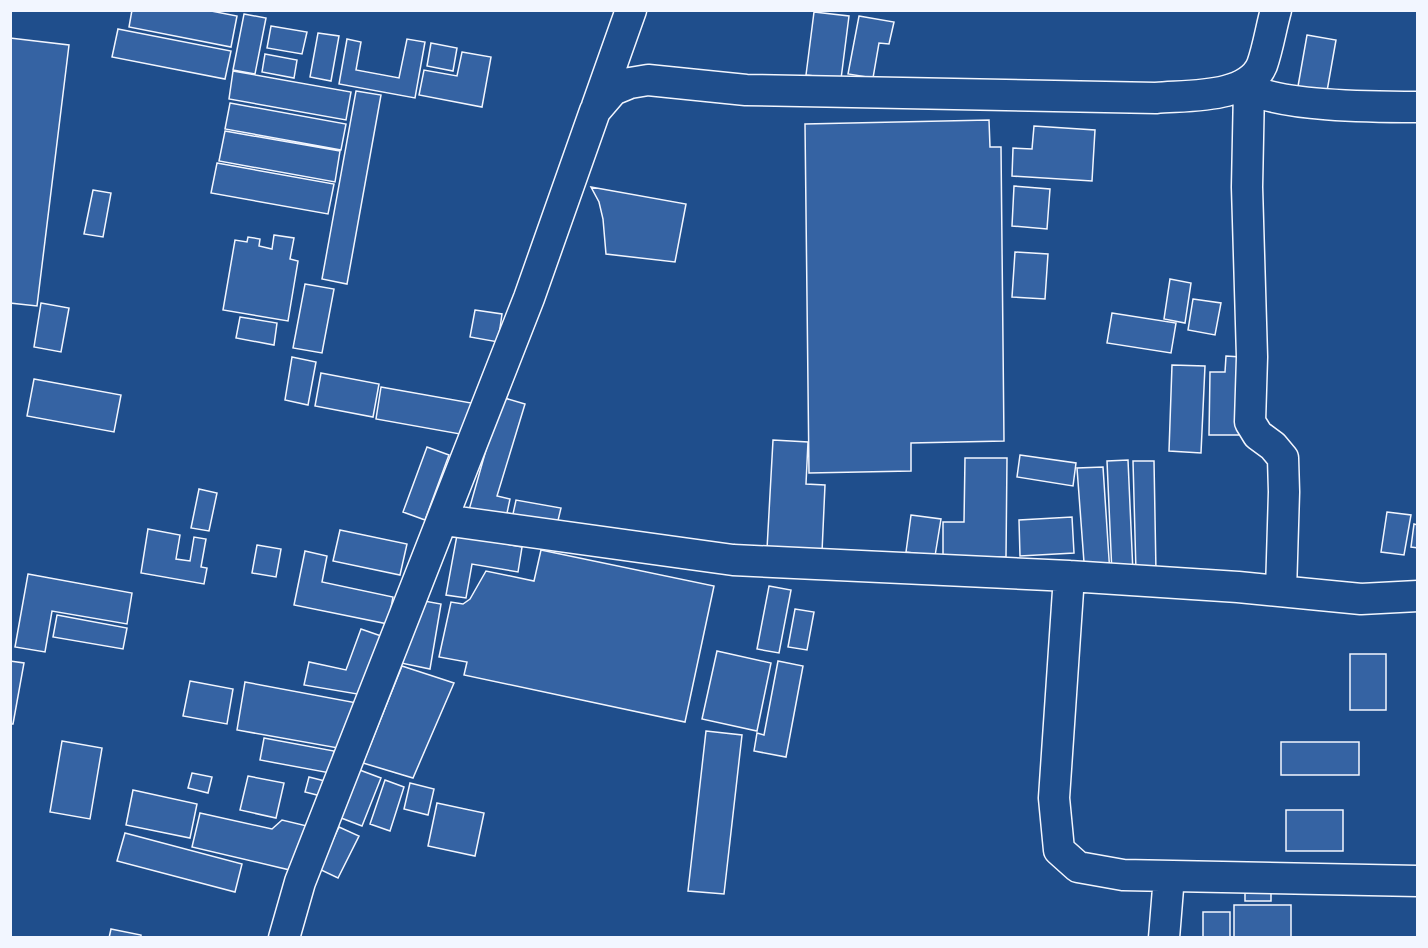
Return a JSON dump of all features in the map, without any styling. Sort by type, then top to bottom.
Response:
[{"type":"street","points":[[284,938],[300,882],[444,520],[529,298],[632,10]]},
{"type":"street","points":[[1276,10],[1261,66],[1246,87],[1252,357],[1250,422],[1258,435],[1273,446],[1283,458],[1281,591]]},
{"type":"street","points":[[595,111],[613,90],[630,82],[648,80],[746,90],[1156,98],[1216,93],[1246,87],[1272,97],[1346,106],[1418,107]]},
{"type":"street","points":[[444,520],[733,560],[1069,576],[1361,599],[1418,596]]},
{"type":"street","points":[[1069,576],[1054,798],[1059,850],[1078,867],[1123,875],[1418,881]]},
{"type":"street","points":[[1164,938],[1169,876]]},
{"type":"building","points":[[132,10],[206,10],[237,16],[231,47],[129,27]]},
{"type":"building","points":[[814,12],[849,16],[841,79],[806,75]]},
{"type":"building","points":[[244,14],[266,18],[255,74],[233,70]]},
{"type":"building","points":[[859,16],[894,22],[889,44],[879,43],[873,78],[848,74]]},
{"type":"building","points":[[271,26],[307,32],[302,54],[267,48]]},
{"type":"building","points":[[118,29],[231,51],[225,79],[112,57]]},
{"type":"building","points":[[318,33],[339,36],[331,81],[310,77]]},
{"type":"building","points":[[1307,35],[1336,40],[1326,97],[1297,92]]},
{"type":"building","points":[[10,38],[69,45],[37,306],[10,303]]},
{"type":"building","points":[[347,39],[361,42],[356,70],[399,78],[407,39],[425,42],[415,98],[339,84]]},
{"type":"building","points":[[431,43],[457,48],[453,71],[427,66]]},
{"type":"building","points":[[462,52],[491,57],[482,107],[419,95],[424,70],[457,76]]},
{"type":"building","points":[[265,54],[297,60],[294,78],[262,72]]},
{"type":"building","points":[[233,71],[351,92],[346,120],[229,99]]},
{"type":"building","points":[[356,91],[381,95],[347,284],[322,279]]},
{"type":"building","points":[[230,103],[346,124],[341,150],[225,129]]},
{"type":"building","points":[[989,120],[990,147],[1001,147],[1004,441],[911,443],[911,471],[809,473],[805,124]]},
{"type":"building","points":[[1034,126],[1095,130],[1092,181],[1012,176],[1013,148],[1032,149]]},
{"type":"building","points":[[225,131],[340,151],[335,182],[219,161]]},
{"type":"building","points":[[217,163],[334,184],[328,214],[211,193]]},
{"type":"building","points":[[1014,186],[1050,189],[1047,229],[1012,226]]},
{"type":"building","points":[[591,187],[686,204],[675,262],[606,254],[603,219],[599,202]]},
{"type":"building","points":[[93,190],[111,193],[103,237],[84,234]]},
{"type":"building","points":[[274,235],[294,238],[290,259],[298,261],[288,321],[223,310],[235,240],[247,242],[248,237],[260,239],[259,246],[272,249]]},
{"type":"building","points":[[1015,252],[1048,254],[1045,299],[1012,297]]},
{"type":"building","points":[[1170,279],[1191,283],[1185,323],[1164,319]]},
{"type":"building","points":[[305,284],[334,289],[322,353],[293,348]]},
{"type":"building","points":[[1193,299],[1221,303],[1215,335],[1188,330]]},
{"type":"building","points":[[41,303],[69,308],[61,352],[34,347]]},
{"type":"building","points":[[475,310],[502,314],[498,342],[470,337]]},
{"type":"building","points":[[1112,313],[1176,323],[1171,353],[1107,343]]},
{"type":"building","points":[[240,317],[277,323],[274,345],[236,338]]},
{"type":"building","points":[[1226,356],[1241,357],[1239,435],[1209,435],[1210,372],[1225,372]]},
{"type":"building","points":[[292,357],[316,362],[308,405],[285,400]]},
{"type":"building","points":[[1172,365],[1205,366],[1201,453],[1169,451]]},
{"type":"building","points":[[321,373],[379,384],[373,417],[315,406]]},
{"type":"building","points":[[34,379],[121,395],[114,432],[27,416]]},
{"type":"building","points":[[381,387],[477,404],[471,436],[376,419]]},
{"type":"building","points":[[501,397],[525,404],[497,496],[510,499],[507,513],[513,514],[516,500],[561,508],[555,533],[467,517]]},
{"type":"building","points":[[773,440],[808,442],[806,484],[825,485],[822,552],[767,549]]},
{"type":"building","points":[[427,447],[449,455],[425,520],[403,512]]},
{"type":"building","points":[[1020,455],[1076,463],[1073,486],[1017,477]]},
{"type":"building","points":[[965,458],[1007,458],[1006,557],[943,557],[943,522],[964,522]]},
{"type":"building","points":[[1128,460],[1133,573],[1112,574],[1107,461]]},
{"type":"building","points":[[1133,461],[1154,461],[1156,572],[1136,572]]},
{"type":"building","points":[[1103,467],[1110,574],[1085,576],[1077,468]]},
{"type":"building","points":[[199,489],[217,493],[209,531],[191,528]]},
{"type":"building","points":[[1387,512],[1411,515],[1404,555],[1381,552]]},
{"type":"building","points":[[911,515],[941,519],[935,556],[906,552]]},
{"type":"building","points":[[1072,517],[1074,553],[1020,556],[1019,520]]},
{"type":"building","points":[[1414,524],[1418,525],[1418,548],[1411,547]]},
{"type":"building","points":[[148,529],[180,535],[176,559],[190,561],[194,537],[206,539],[201,567],[207,568],[204,584],[141,573]]},
{"type":"building","points":[[340,530],[407,544],[400,575],[333,561]]},
{"type":"building","points":[[457,535],[522,547],[518,572],[472,564],[466,598],[446,595]]},
{"type":"building","points":[[257,545],[281,549],[276,577],[252,573]]},
{"type":"building","points":[[541,550],[714,586],[685,722],[464,675],[467,662],[439,657],[451,602],[463,604],[470,599],[486,571],[534,581]]},
{"type":"building","points":[[305,551],[327,556],[322,582],[393,597],[388,624],[294,605]]},
{"type":"building","points":[[28,574],[132,593],[127,624],[52,611],[45,652],[15,647]]},
{"type":"building","points":[[769,586],[791,590],[779,653],[757,649]]},
{"type":"building","points":[[413,599],[441,604],[430,669],[401,663]]},
{"type":"building","points":[[795,609],[814,612],[807,650],[788,647]]},
{"type":"building","points":[[57,615],[127,628],[123,649],[53,637]]},
{"type":"building","points":[[361,629],[384,637],[363,695],[304,685],[309,662],[346,670]]},
{"type":"building","points":[[717,651],[771,663],[757,731],[702,719]]},
{"type":"building","points":[[1350,654],[1386,654],[1386,710],[1350,710]]},
{"type":"building","points":[[10,661],[24,663],[13,724],[10,724]]},
{"type":"building","points":[[778,661],[803,666],[786,757],[754,751],[757,733],[764,735]]},
{"type":"building","points":[[402,666],[454,683],[413,778],[363,763]]},
{"type":"building","points":[[190,681],[233,689],[227,724],[183,716]]},
{"type":"building","points":[[245,682],[357,703],[338,748],[237,730]]},
{"type":"building","points":[[706,731],[742,735],[724,894],[688,891]]},
{"type":"building","points":[[264,738],[334,751],[330,773],[260,760]]},
{"type":"building","points":[[62,741],[102,748],[90,819],[50,812]]},
{"type":"building","points":[[1281,742],[1359,742],[1359,775],[1281,775]]},
{"type":"building","points":[[357,769],[381,778],[362,826],[336,816]]},
{"type":"building","points":[[192,773],[212,777],[208,793],[188,788]]},
{"type":"building","points":[[248,776],[284,783],[276,818],[240,810]]},
{"type":"building","points":[[309,777],[325,781],[321,796],[305,792]]},
{"type":"building","points":[[385,780],[404,787],[390,831],[370,824]]},
{"type":"building","points":[[410,783],[434,789],[428,815],[404,809]]},
{"type":"building","points":[[133,790],[197,804],[190,838],[126,825]]},
{"type":"building","points":[[437,803],[484,813],[475,856],[428,846]]},
{"type":"building","points":[[1286,810],[1343,810],[1343,851],[1286,851]]},
{"type":"building","points":[[200,813],[272,829],[282,820],[307,826],[294,871],[192,847]]},
{"type":"building","points":[[339,827],[359,836],[338,878],[319,869]]},
{"type":"building","points":[[125,833],[242,864],[235,892],[117,861]]},
{"type":"building","points":[[1245,883],[1271,883],[1271,901],[1245,901]]},
{"type":"building","points":[[1234,905],[1291,905],[1291,938],[1234,938]]},
{"type":"building","points":[[1203,912],[1230,912],[1230,938],[1203,938]]},
{"type":"building","points":[[111,929],[141,935],[141,938],[109,938]]}]
